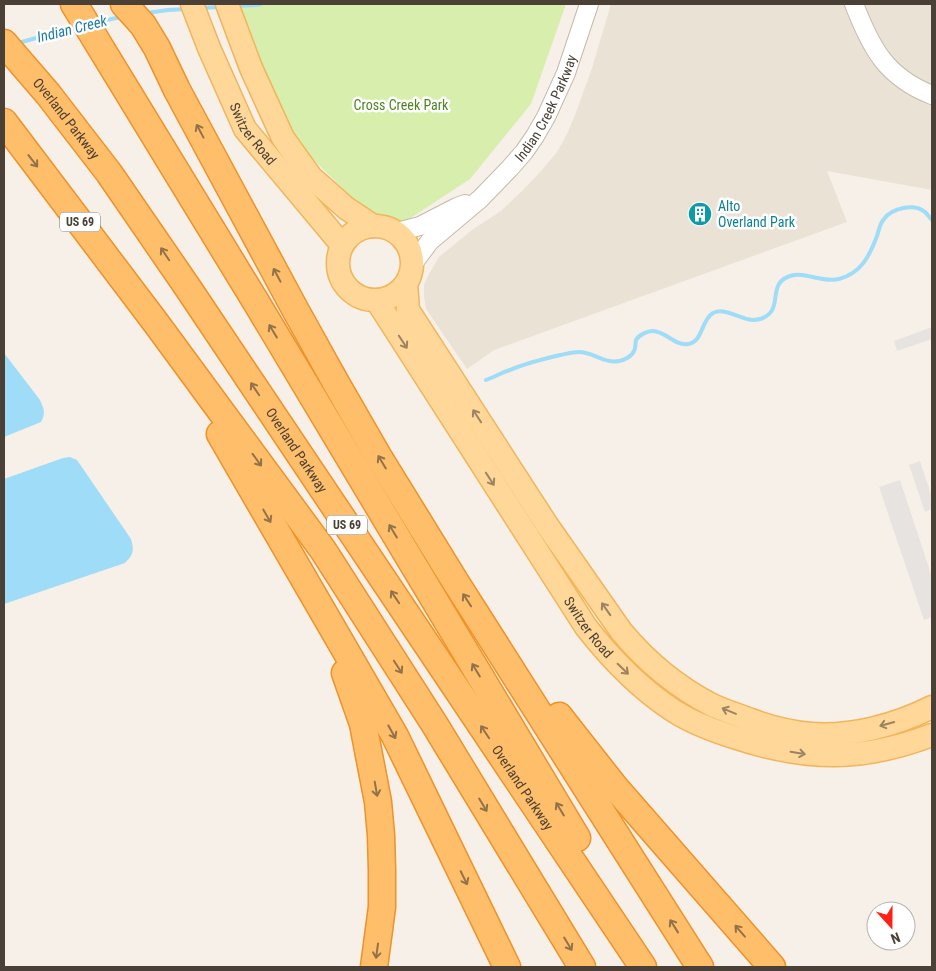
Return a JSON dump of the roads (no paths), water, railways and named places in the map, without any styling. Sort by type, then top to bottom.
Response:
[{"type":"highway","points":[[74,4],[264,315],[588,857],[641,964]]},
{"type":"highway","points":[[124,4],[140,15],[178,90],[336,383],[378,456],[700,967]]},
{"type":"highway","name":"Overland Parkway","points":[[4,43],[48,94],[109,173],[641,964]]},
{"type":"highway","name":"US 69","points":[[4,122],[156,322],[323,550],[435,725],[582,967]]},
{"type":"highway","points":[[156,322],[395,736],[507,967]]},
{"type":"highway","points":[[324,614],[363,724],[378,802],[381,835],[382,907],[374,967]]},
{"type":"highway","points":[[503,656],[530,675],[571,732],[614,786],[772,967]]},
{"type":"main road","name":"Switzer Road","points":[[192,4],[209,48],[245,129],[342,245]]},
{"type":"main road","name":"Switzer Road","points":[[227,4],[251,68],[283,138],[312,177],[346,208],[373,226],[385,227],[396,232],[406,241],[411,253],[408,310],[547,525],[632,644],[667,677],[694,695],[732,713],[763,735],[806,754],[826,756],[863,753],[900,746],[932,735]]},
{"type":"main road","points":[[373,226],[361,229],[350,235],[342,245],[338,255],[338,267],[340,278],[346,288],[365,300],[377,301],[398,293],[409,275]]},
{"type":"main road","name":"Switzer Road","points":[[377,301],[586,628],[602,647],[642,686],[675,712],[721,733],[763,735],[794,732],[828,734],[872,728],[918,714],[932,707]]},
{"type":"main road","points":[[528,537],[547,525]]},
{"type":"street","name":"Indian Creek Parkway","points":[[409,275],[430,241],[480,199],[524,152],[546,117],[566,73],[589,4]]},
{"type":"street","points":[[854,4],[875,51],[904,80],[932,95]]},
{"type":"street","name":"Indian Creek Parkway","points":[[396,232],[420,226],[457,207],[480,199]]},
{"type":"water","points":[[4,353],[40,400],[44,413],[41,422],[4,437]]},
{"type":"water","points":[[70,457],[77,460],[131,539],[132,554],[125,563],[4,604],[4,479]]},
{"type":"waterway","name":"Indian Creek","points":[[236,6],[261,4]]},
{"type":"waterway","name":"Indian Creek","points":[[201,8],[219,7]]},
{"type":"waterway","name":"Indian Creek","points":[[147,13],[187,9]]},
{"type":"waterway","name":"Indian Creek","points":[[95,22],[122,17]]},
{"type":"waterway","name":"Indian Creek","points":[[18,43],[76,27]]},
{"type":"waterway","points":[[486,380],[528,363],[574,352],[584,353],[609,361],[628,358],[633,353],[637,338],[651,331],[662,333],[679,343],[688,344],[697,339],[709,316],[719,311],[748,319],[760,319],[768,315],[772,310],[778,285],[790,276],[801,275],[832,280],[853,273],[871,251],[882,222],[892,212],[903,208],[915,208],[925,212],[932,220]]},
{"type":"place","name":"Alto Overland Park","points":[[700,214]]},
{"type":"park label","name":"Cross Creek Park","points":[[401,105]]}]
